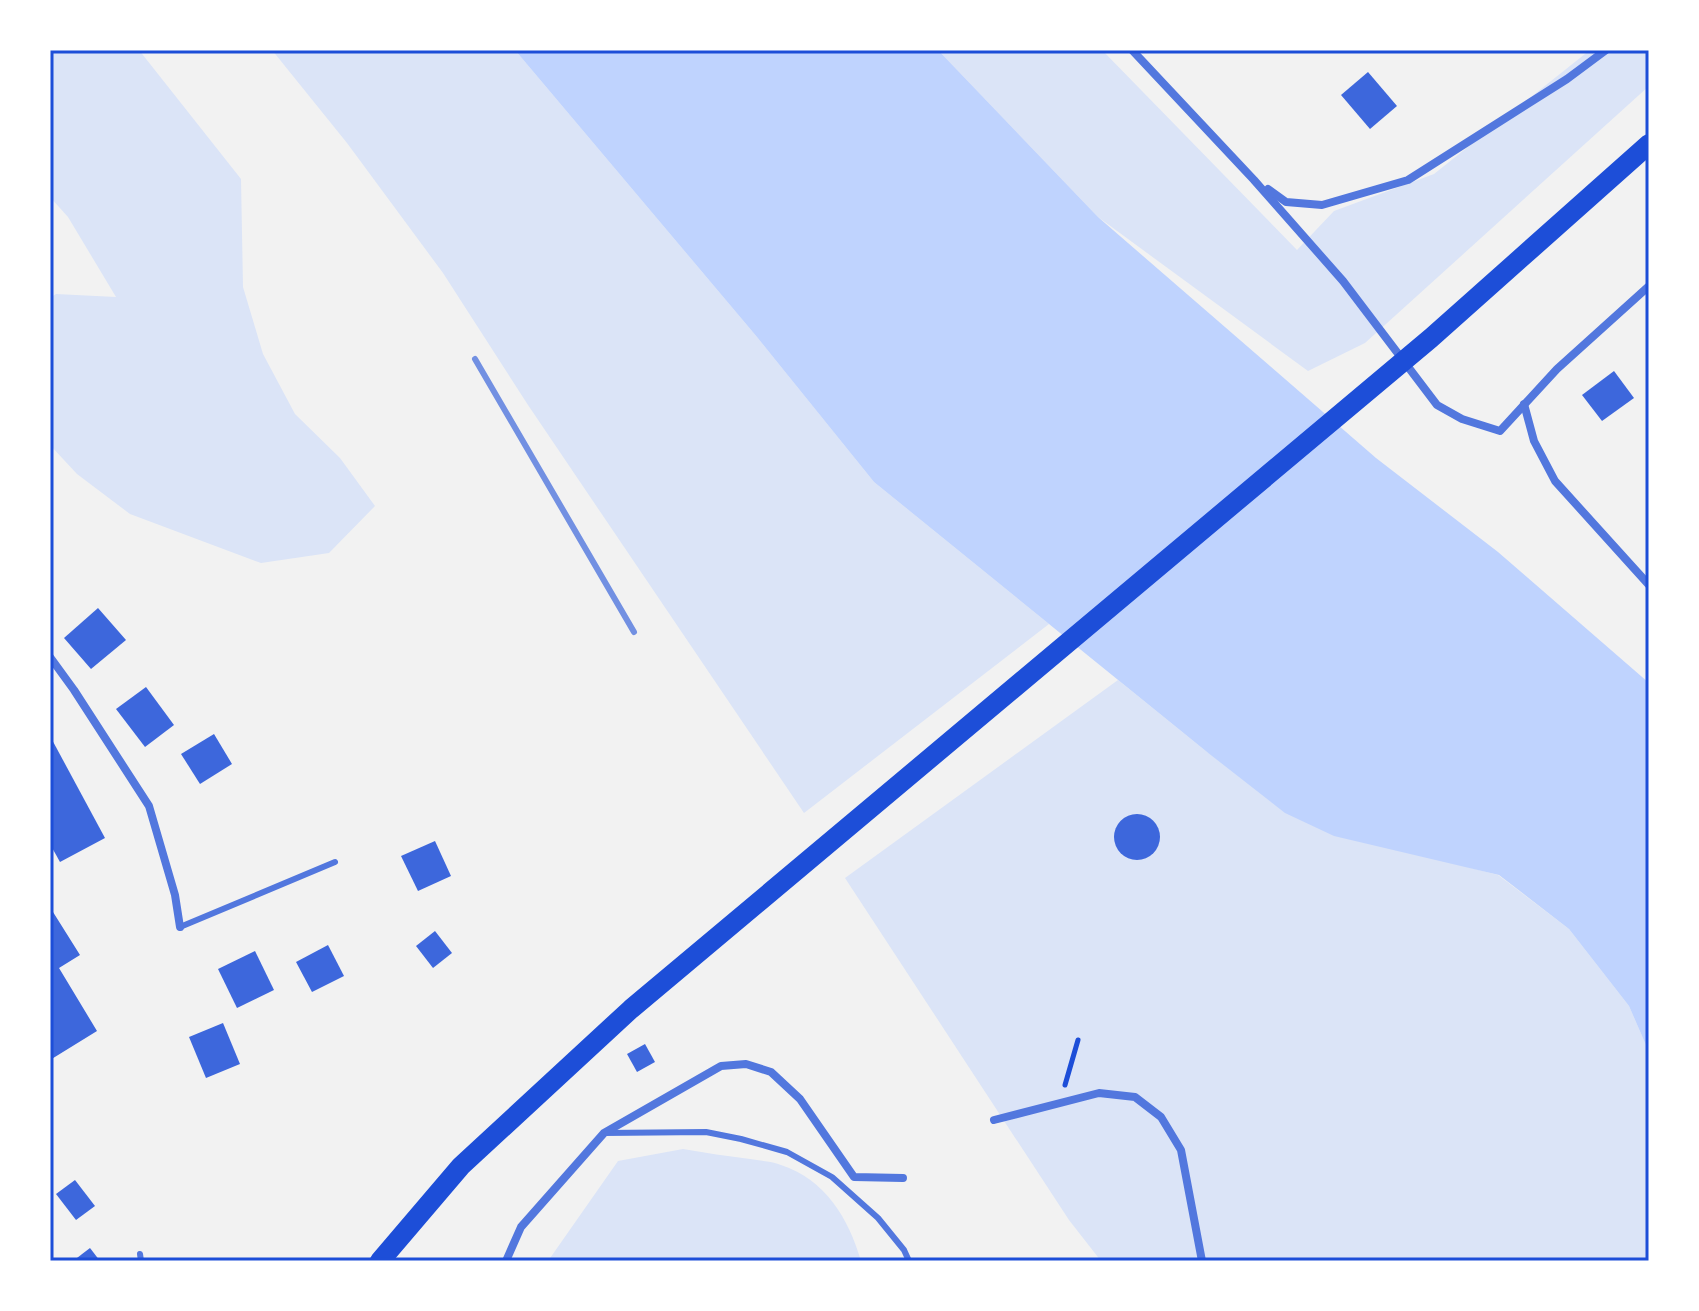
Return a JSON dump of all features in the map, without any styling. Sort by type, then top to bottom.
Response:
[{"type":"main road","points":[[380,1261],[461,1166],[631,1009],[1431,338],[1649,144]]},
{"type":"street","points":[[1132,50],[1254,180],[1343,281],[1437,405],[1462,419],[1500,431],[1557,369],[1649,286]]},
{"type":"street","points":[[1254,180],[1286,202],[1322,205],[1408,180],[1567,79],[1606,50]]},
{"type":"street","points":[[1524,404],[1534,441],[1555,481],[1649,585]]},
{"type":"street","points":[[50,657],[149,806],[175,895],[180,927]]},
{"type":"street","points":[[506,1261],[521,1227],[604,1133],[721,1066],[746,1064],[771,1072],[800,1099],[854,1177],[903,1178]]},
{"type":"street","points":[[994,1120],[1099,1093],[1135,1097],[1161,1117],[1181,1150],[1202,1261]]},
{"type":"lane","points":[[180,927],[335,862]]},
{"type":"lane","points":[[604,1133],[706,1132],[787,1152],[832,1177],[878,1218],[909,1261]]},
{"type":"path","points":[[1061,1102],[1078,1040]]},
{"type":"shaded area","points":[[50,50],[139,50],[241,179],[243,287],[263,354],[295,414],[340,458],[375,506],[329,553],[261,563],[130,514],[77,474],[50,445],[50,298],[56,294],[116,297],[68,217],[50,197]]},
{"type":"shaded area","points":[[272,50],[515,50],[757,337],[874,482],[1049,624],[804,813],[528,405],[443,273],[347,143]]},
{"type":"shaded area","points":[[938,50],[1102,50],[1297,250],[1334,211],[1434,174],[1590,50],[1649,50],[1649,86],[1365,343],[1308,371],[1098,217]]},
{"type":"shaded area","points":[[1118,680],[1207,752],[1437,859],[1498,875],[1569,929],[1629,1006],[1649,1052],[1649,1261],[1101,1261],[1069,1220],[845,878]]},
{"type":"shaded area","points":[[683,1149],[774,1163],[797,1171],[833,1202],[850,1230],[861,1261],[548,1261],[618,1161]]},
{"type":"water","points":[[515,50],[938,50],[1098,217],[1376,458],[1498,552],[1649,683],[1649,1052],[1629,1006],[1569,929],[1499,875],[1334,836],[1285,813],[874,482],[757,337]]},
{"type":"building","points":[[1368,72],[1397,106],[1370,129],[1341,95]]},
{"type":"building","points":[[1614,371],[1634,398],[1602,421],[1582,395]]},
{"type":"building","points":[[98,608],[126,640],[91,669],[64,638]]},
{"type":"building","points":[[146,687],[174,725],[145,747],[116,709]]},
{"type":"building","points":[[214,734],[232,764],[200,784],[181,754]]},
{"type":"building","points":[[50,736],[105,838],[60,862],[50,844]]},
{"type":"building","points":[[1137,814],[1153,821],[1160,837],[1153,853],[1137,860],[1121,853],[1114,837],[1121,821]]},
{"type":"building","points":[[435,841],[451,876],[418,891],[401,856]]},
{"type":"building","points":[[53,912],[80,955],[59,968],[97,1031],[50,1060],[50,914]]},
{"type":"building","points":[[435,931],[452,953],[433,968],[416,946]]},
{"type":"building","points":[[328,945],[344,976],[312,992],[296,962]]},
{"type":"building","points":[[255,951],[274,990],[237,1008],[218,969]]},
{"type":"building","points":[[223,1023],[240,1064],[206,1078],[189,1037]]},
{"type":"building","points":[[645,1044],[655,1062],[637,1072],[627,1054]]},
{"type":"building","points":[[75,1180],[95,1206],[76,1220],[56,1194]]},
{"type":"building","points":[[90,1248],[100,1261],[73,1261]]},
{"type":"railway","points":[[475,359],[634,632]]}]
